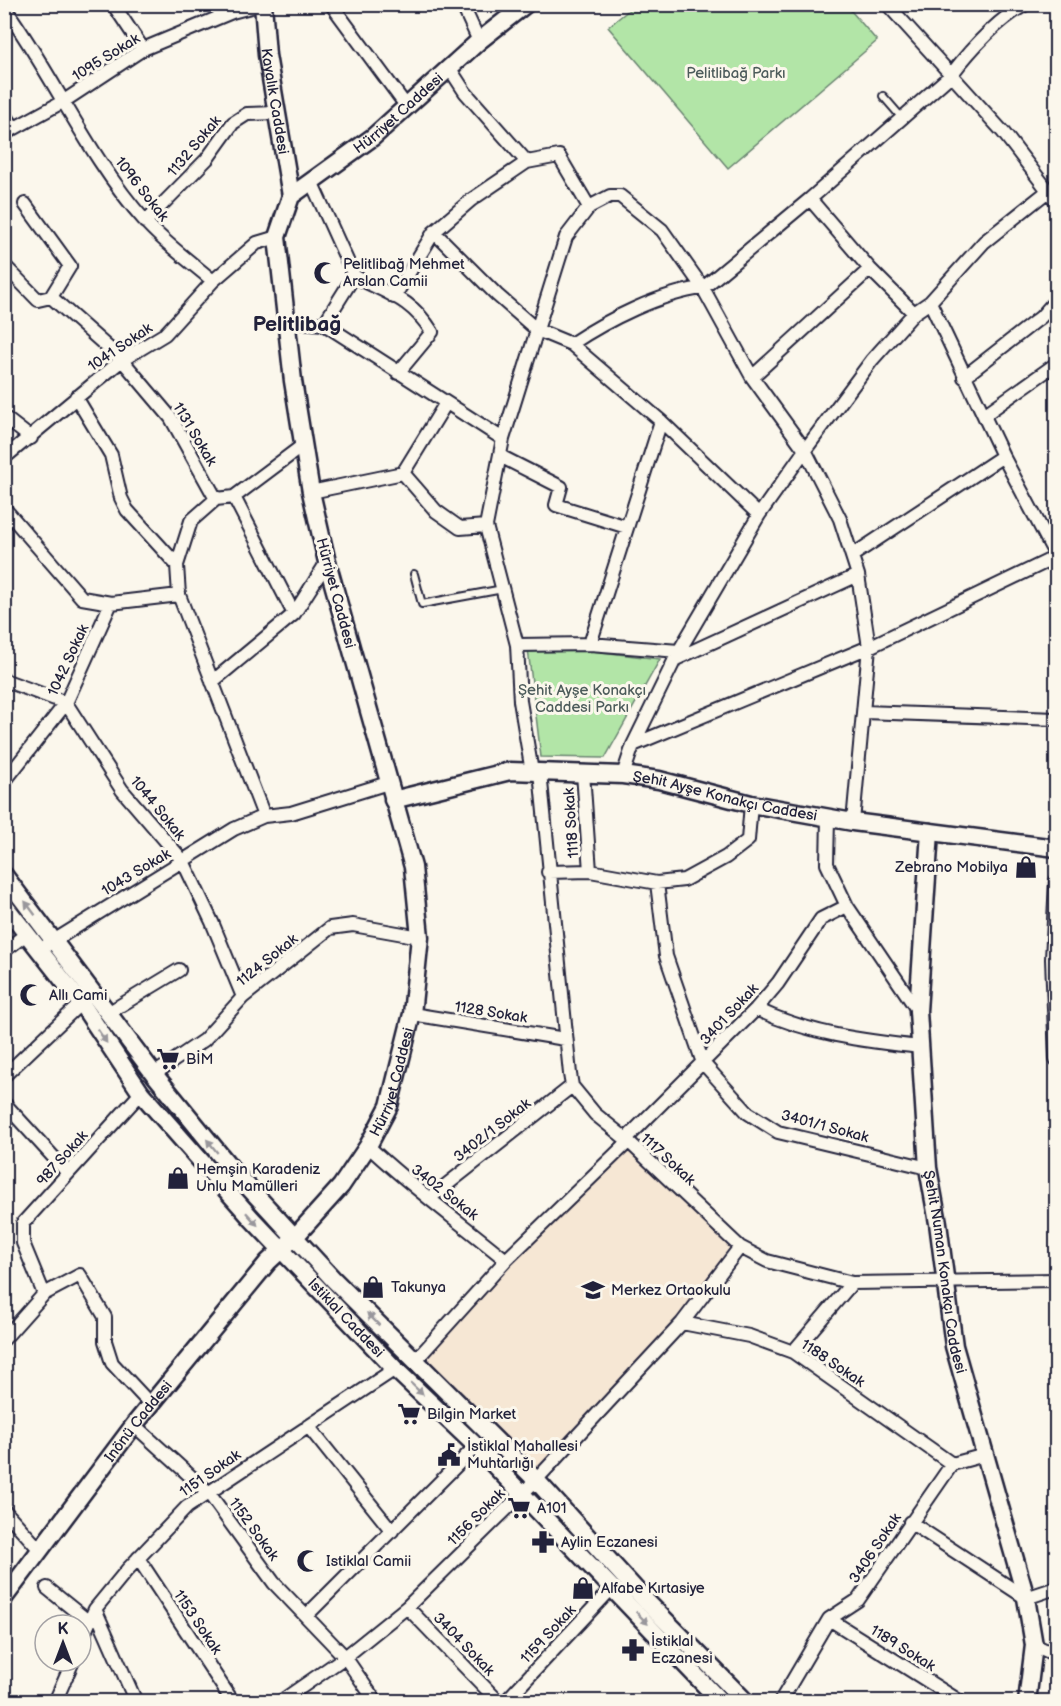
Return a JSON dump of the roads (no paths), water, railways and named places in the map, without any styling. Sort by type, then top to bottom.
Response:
[{"type":"street","points":[[113,4],[143,49]]},
{"type":"street","name":"1095 Sokak","points":[[9,131],[64,101],[143,49],[229,8],[262,4]]},
{"type":"street","name":"Kayalık Caddesi","points":[[262,4],[276,113],[291,196]]},
{"type":"street","points":[[330,4],[407,107]]},
{"type":"street","points":[[462,4],[479,41]]},
{"type":"street","name":"Hürriyet Caddesi","points":[[280,1249],[295,1237],[341,1186],[368,1146],[389,1106],[412,1014],[420,937],[413,867],[327,562],[311,492],[302,446],[285,321],[277,237],[291,196],[373,137],[479,41],[525,4]]},
{"type":"street","points":[[623,775],[633,745],[678,655],[759,515],[805,450],[872,360],[914,313],[930,302],[984,242],[1052,196],[1002,132],[887,4]]},
{"type":"street","points":[[571,344],[593,329],[682,290],[704,288],[810,200],[951,75],[968,54],[1015,10],[1026,4]]},
{"type":"street","name":"1096 Sokak","points":[[4,7],[44,63],[64,101],[112,178],[145,222],[213,282]]},
{"type":"street","points":[[450,69],[465,92],[528,162]]},
{"type":"street","points":[[4,113],[9,131]]},
{"type":"street","name":"1132 Sokak","points":[[145,222],[207,159],[233,123],[247,114],[276,113]]},
{"type":"street","points":[[394,297],[434,232],[471,200],[528,162],[559,156],[589,207]]},
{"type":"street","points":[[311,181],[354,276],[407,302],[421,315],[432,332],[398,373]]},
{"type":"street","points":[[572,1086],[536,772],[520,701],[518,645],[486,526],[503,439],[566,237],[589,207],[610,196],[620,196],[662,230],[704,288],[752,377],[805,450],[840,519],[858,574],[869,647],[853,822]]},
{"type":"street","points":[[810,200],[870,269],[914,313]]},
{"type":"street","points":[[4,265],[38,300],[51,297],[70,266],[25,204]]},
{"type":"street","points":[[434,232],[497,295],[537,330],[571,344],[660,421],[759,515]]},
{"type":"street","name":"1041 Sokak","points":[[4,458],[31,438],[76,397],[122,360],[165,334],[213,282],[257,243],[277,237]]},
{"type":"street","points":[[752,377],[870,269]]},
{"type":"street","points":[[324,324],[354,276]]},
{"type":"street","name":"1131 Sokak","points":[[51,297],[122,360],[171,418],[216,499]]},
{"type":"street","points":[[964,377],[1041,316],[1056,300]]},
{"type":"street","points":[[633,745],[869,647],[1056,556],[1003,456],[930,302]]},
{"type":"street","points":[[285,321],[324,324],[503,439]]},
{"type":"street","points":[[984,416],[1056,364]]},
{"type":"street","points":[[76,397],[111,455],[121,498],[127,510],[177,565]]},
{"type":"street","points":[[311,492],[403,473],[446,403]]},
{"type":"street","points":[[4,417],[31,438]]},
{"type":"street","points":[[590,644],[660,421]]},
{"type":"street","points":[[264,816],[179,595],[177,565],[191,521],[216,499],[234,497],[302,446]]},
{"type":"street","points":[[500,456],[561,487],[556,505],[627,527]]},
{"type":"street","points":[[853,555],[1003,456]]},
{"type":"street","points":[[403,473],[436,511],[460,528],[486,526]]},
{"type":"street","points":[[234,497],[294,614]]},
{"type":"street","points":[[4,508],[82,598],[111,603],[179,595]]},
{"type":"street","points":[[212,682],[294,614],[327,562]]},
{"type":"street","points":[[518,645],[590,644],[678,655],[858,574]]},
{"type":"street","name":"1042 Sokak","points":[[4,782],[66,703],[111,603]]},
{"type":"street","points":[[4,680],[66,703]]},
{"type":"street","name":"1044 Sokak","points":[[66,703],[122,790],[183,861],[212,922],[243,998]]},
{"type":"street","points":[[864,712],[1056,719]]},
{"type":"street","name":"Şehit Ayşe Konakçı Caddesi","points":[[393,800],[510,771],[623,775],[659,780],[751,804],[828,818],[1056,848]]},
{"type":"street","name":"1118 Sokak","points":[[583,773],[590,871]]},
{"type":"street","name":"1043 Sokak","points":[[39,952],[54,939],[234,829],[264,816],[291,813],[388,783]]},
{"type":"street","name":"1118 Sokak","points":[[548,872],[590,871],[657,884],[684,880],[741,847],[748,840],[751,804]]},
{"type":"street","points":[[828,818],[827,864],[847,906],[918,1011]]},
{"type":"street","name":"Şehit Numan Konakçı Caddesi","points":[[930,832],[918,1011],[928,1168],[954,1346],[1026,1598],[1034,1645],[1027,1701]]},
{"type":"street","name":"İstiklal Caddesi","points":[[4,875],[154,1074],[230,1167],[334,1280],[536,1480],[646,1601],[746,1701]]},
{"type":"street","points":[[1056,881],[1052,959],[1056,1059]]},
{"type":"street","points":[[657,884],[666,956],[703,1063]]},
{"type":"street","name":"İstiklal Caddesi","points":[[4,905],[25,935],[81,1003],[141,1093],[280,1249],[395,1369],[476,1446],[520,1495],[721,1701]]},
{"type":"street","name":"3401 Sokak","points":[[415,1360],[506,1260],[756,1009],[778,983],[821,919],[847,906]]},
{"type":"street","name":"1124 Sokak","points":[[154,1074],[204,1040],[243,998],[330,928],[353,925],[420,937]]},
{"type":"street","points":[[4,951],[25,935]]},
{"type":"street","points":[[108,1013],[179,970]]},
{"type":"street","points":[[4,1076],[81,1003]]},
{"type":"street","points":[[756,1009],[788,1024],[854,1040],[921,1047]]},
{"type":"street","name":"1128 Sokak","points":[[412,1014],[565,1039]]},
{"type":"street","name":"3401/1 Sokak","points":[[703,1063],[748,1113],[778,1132],[928,1168]]},
{"type":"street","name":"1117 Sokak","points":[[572,1086],[595,1114],[627,1140],[740,1247],[767,1261],[852,1283],[1056,1281]]},
{"type":"street","name":"3402/1 Sokak","points":[[431,1197],[572,1086]]},
{"type":"street","name":"987 Sokak","points":[[44,1294],[23,1243],[22,1223],[141,1093]]},
{"type":"street","points":[[4,1103],[68,1173]]},
{"type":"street","name":"3402 Sokak","points":[[368,1146],[404,1180],[431,1197],[506,1260]]},
{"type":"street","name":"1156 Sokak","points":[[280,1701],[345,1657],[407,1607],[536,1480],[682,1323],[740,1247]]},
{"type":"street","name":"Inönü Caddesi","points":[[4,1598],[134,1425],[280,1249]]},
{"type":"street","points":[[4,1339],[44,1294],[80,1275],[105,1317],[105,1341],[112,1363],[151,1405]]},
{"type":"street","points":[[793,1352],[852,1283]]},
{"type":"street","name":"1188 Sokak","points":[[682,1323],[749,1336],[793,1352],[952,1464]]},
{"type":"street","name":"1151 Sokak","points":[[93,1613],[138,1558],[187,1507],[395,1369]]},
{"type":"street","name":"1152 Sokak","points":[[134,1425],[208,1492],[274,1582],[345,1657],[376,1701]]},
{"type":"street","points":[[308,1426],[392,1531]]},
{"type":"street","points":[[306,1616],[476,1446]]},
{"type":"street","points":[[952,1464],[985,1455]]},
{"type":"street","name":"3406 Sokak","points":[[780,1701],[829,1619],[858,1600],[952,1464]]},
{"type":"street","points":[[4,1510],[40,1550]]},
{"type":"street","points":[[910,1522],[1026,1598],[1056,1588]]},
{"type":"street","name":"1153 Sokak","points":[[138,1558],[233,1701]]},
{"type":"street","points":[[47,1588],[78,1613]]},
{"type":"street","name":"1159 Sokak","points":[[505,1701],[612,1588]]},
{"type":"street","name":"3404 Sokak","points":[[407,1607],[499,1701]]},
{"type":"street","points":[[95,1609],[136,1701]]},
{"type":"street","name":"1189 Sokak","points":[[829,1619],[961,1701]]},
{"type":"street","points":[[1034,1645],[1056,1655]]},
{"type":"street","points":[[56,1701],[68,1673]]},
{"type":"lane","points":[[883,96],[902,118]]},
{"type":"lane","points":[[414,574],[422,604],[503,589]]},
{"type":"place","name":"Pelitlibağ Mehmet Arslan Camii","points":[[325,273]]},
{"type":"place","name":"Zebrano Mobilya","points":[[1026,867]]},
{"type":"place","name":"Allı Cami","points":[[31,995]]},
{"type":"place","name":"BİM","points":[[168,1059]]},
{"type":"place","name":"Hemşin Karadeniz Unlu Mamülleri","points":[[178,1178]]},
{"type":"place","name":"Takunya","points":[[373,1287]]},
{"type":"place","name":"Merkez Ortaokulu","points":[[593,1290]]},
{"type":"place","name":"Bilgin Market","points":[[409,1414]]},
{"type":"place","name":"İstiklal Mahallesi Muhtarlığı","points":[[449,1455]]},
{"type":"place","name":"A101","points":[[519,1508]]},
{"type":"place","name":"Aylin Eczanesi","points":[[543,1542]]},
{"type":"place","name":"Istiklal Camii","points":[[308,1561]]},
{"type":"place","name":"Alfabe Kırtasiye","points":[[583,1588]]},
{"type":"place","name":"İstiklal Eczanesi","points":[[633,1650]]},
{"type":"district","name":"Pelitlibağ","points":[[297,324]]},
{"type":"park label","name":"Pelitlibağ Parkı","points":[[736,73]]},
{"type":"park label","name":"Şehit Ayşe Konakçı Caddesi Parkı","points":[[582,698]]}]
